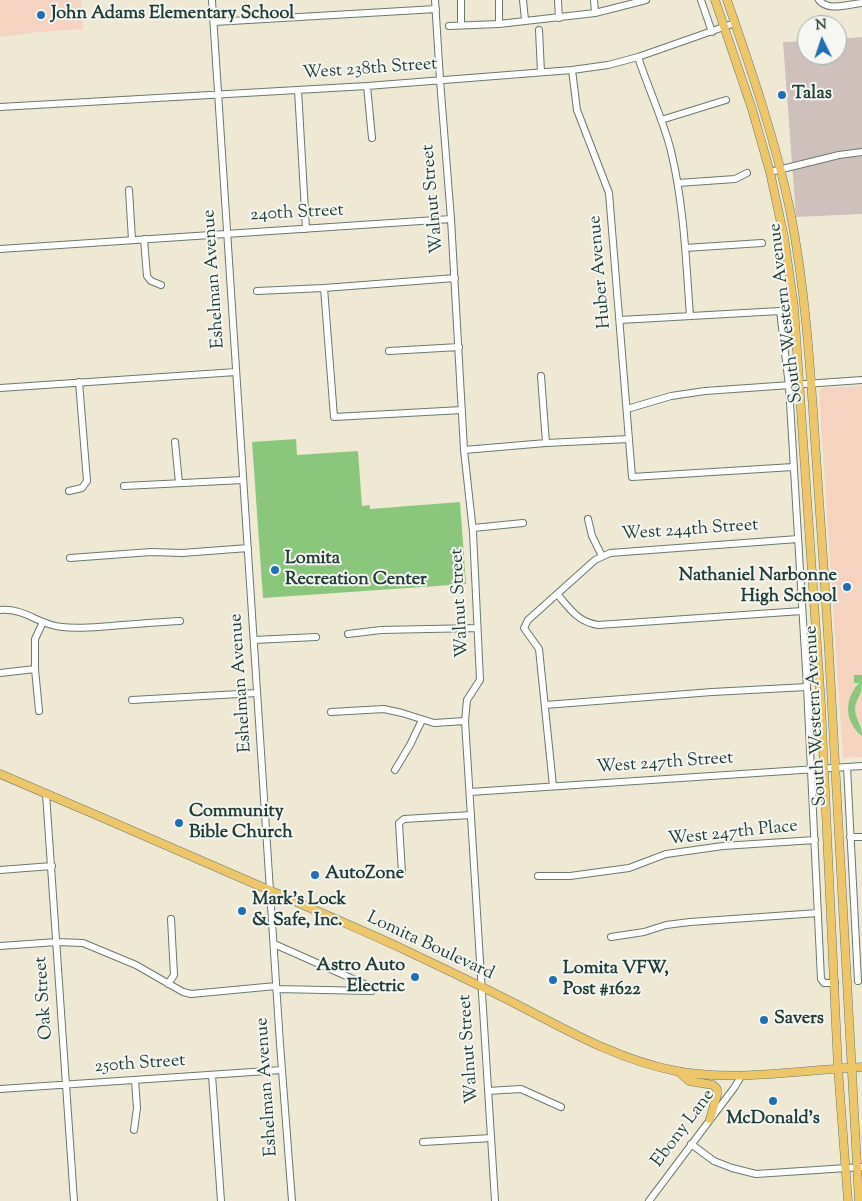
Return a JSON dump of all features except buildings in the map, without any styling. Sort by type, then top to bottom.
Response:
[{"type":"main road","name":"South Western Avenue","points":[[715,0],[752,109],[770,172],[789,271],[796,322],[821,705],[838,1068],[848,1201]]},
{"type":"main road","name":"South Western Avenue","points":[[727,0],[764,111],[780,170],[797,250],[804,295],[812,383],[851,1067],[860,1167],[859,1201]]},
{"type":"main road","name":"Lomita Boulevard","points":[[0,774],[403,949],[509,1000],[581,1039],[616,1054],[643,1063],[678,1071],[720,1075],[862,1067]]},
{"type":"main road","points":[[678,1071],[689,1081],[713,1085],[717,1089],[710,1119]]},
{"type":"street","name":"Eshelman Avenue","points":[[212,0],[276,988],[292,1201]]},
{"type":"street","name":"Walnut Street","points":[[435,0],[455,278],[464,450],[473,528],[480,680],[467,700],[465,721],[495,1201]]},
{"type":"street","points":[[461,0],[461,25]]},
{"type":"street","points":[[498,0],[499,24]]},
{"type":"street","points":[[523,0],[525,20]]},
{"type":"street","points":[[558,0],[559,18]]},
{"type":"street","points":[[594,0],[595,13]]},
{"type":"street","points":[[449,26],[499,24],[559,18],[595,13],[646,0]]},
{"type":"street","points":[[701,0],[712,32]]},
{"type":"street","points":[[819,1],[826,6],[832,7],[862,3]]},
{"type":"street","points":[[214,22],[436,8]]},
{"type":"street","name":"West 238th Street","points":[[0,107],[218,93],[367,86],[572,70],[608,65],[638,57],[735,23]]},
{"type":"street","points":[[539,30],[541,72]]},
{"type":"street","points":[[620,320],[690,316],[686,248],[678,183],[671,149],[638,57]]},
{"type":"street","name":"Huber Avenue","points":[[572,70],[577,110],[609,193],[632,477],[793,467]]},
{"type":"street","points":[[367,86],[372,138]]},
{"type":"street","points":[[298,90],[306,229]]},
{"type":"street","points":[[660,120],[726,100]]},
{"type":"street","points":[[770,172],[839,155],[862,152]]},
{"type":"street","points":[[678,183],[735,179],[747,173]]},
{"type":"street","points":[[129,190],[132,240]]},
{"type":"street","name":"240th Street","points":[[0,249],[451,218]]},
{"type":"street","points":[[144,239],[147,276],[151,282],[160,285]]},
{"type":"street","points":[[686,248],[762,243]]},
{"type":"street","points":[[258,290],[324,288],[455,278]]},
{"type":"street","points":[[324,288],[334,417],[462,410]]},
{"type":"street","name":"South Western Avenue","points":[[690,316],[780,312],[789,386],[807,687],[821,979],[824,983],[835,983]]},
{"type":"street","points":[[389,351],[459,348]]},
{"type":"street","points":[[0,388],[236,372]]},
{"type":"street","points":[[542,376],[546,443]]},
{"type":"street","points":[[626,409],[688,393],[862,380]]},
{"type":"street","points":[[69,492],[82,488],[87,481],[79,382]]},
{"type":"street","points":[[464,450],[628,439]]},
{"type":"street","points":[[175,442],[179,483]]},
{"type":"street","points":[[124,486],[243,480]]},
{"type":"street","points":[[588,519],[592,536],[602,556]]},
{"type":"street","points":[[473,528],[523,523]]},
{"type":"street","name":"West 244th Street","points":[[545,705],[538,649],[524,628],[528,620],[595,560],[618,551],[798,539]]},
{"type":"street","points":[[70,558],[151,552],[182,554],[248,548]]},
{"type":"street","points":[[558,595],[577,617],[598,625],[802,611]]},
{"type":"street","points":[[0,610],[20,611],[43,622],[60,627],[79,628],[180,621]]},
{"type":"street","points":[[39,711],[35,669],[35,639],[43,622]]},
{"type":"street","points":[[348,634],[381,630],[477,628]]},
{"type":"street","points":[[254,640],[316,637]]},
{"type":"street","points":[[0,673],[35,669]]},
{"type":"street","points":[[552,786],[545,705],[712,692],[807,687]]},
{"type":"street","points":[[132,700],[257,693]]},
{"type":"street","points":[[331,712],[384,709],[434,724],[465,721]]},
{"type":"street","points":[[394,770],[422,720]]},
{"type":"street","name":"West 247th Street","points":[[470,792],[862,766]]},
{"type":"street","name":"South Western Avenue","points":[[847,767],[850,837],[858,910],[860,981]]},
{"type":"street","name":"Oak Street","points":[[46,794],[74,1201]]},
{"type":"street","points":[[402,873],[399,823],[404,819],[471,815]]},
{"type":"street","points":[[850,837],[862,837]]},
{"type":"street","name":"West 247th Place","points":[[538,876],[570,876],[629,868],[666,854],[723,846],[815,840]]},
{"type":"street","points":[[0,870],[52,866]]},
{"type":"street","points":[[611,937],[644,932],[666,925],[690,922],[818,913]]},
{"type":"street","points":[[168,984],[174,975],[171,919]]},
{"type":"street","points":[[0,946],[57,942],[83,943],[136,965],[183,992],[191,994],[276,988],[373,990],[372,987],[274,944]]},
{"type":"street","points":[[846,982],[860,981]]},
{"type":"street","name":"250th Street","points":[[0,1089],[282,1070]]},
{"type":"street","points":[[212,1075],[221,1201]]},
{"type":"street","name":"Ebony Lane","points":[[649,1201],[742,1075]]},
{"type":"street","points":[[134,1130],[137,1108],[135,1080]]},
{"type":"street","points":[[488,1091],[521,1089],[561,1107]]},
{"type":"street","points":[[423,1142],[491,1138]]},
{"type":"street","points":[[691,1144],[714,1161],[756,1174],[860,1167]]},
{"type":"shaded area","name":"John Adams Elementary School","points":[[0,0],[81,0],[83,29],[0,37]]},
{"type":"shaded area","points":[[862,37],[862,214],[796,217],[783,42],[797,41],[797,65],[847,65],[847,38]]},
{"type":"shaded area","name":"Nathaniel Narbonne High School","points":[[862,386],[862,757],[843,758],[819,392],[824,388]]},
{"type":"green space","points":[[296,439],[297,455],[358,451],[362,506],[370,505],[370,509],[460,502],[466,584],[263,598],[252,442]]},
{"type":"green space","points":[[854,675],[862,675],[861,691],[855,710],[862,736],[852,724],[848,710],[851,696],[859,683],[854,683]]},
{"type":"place","name":"John Adams Elementary School","points":[[41,15]]},
{"type":"place","name":"Talas","points":[[782,95]]},
{"type":"place","name":"Lomita Recreation Center","points":[[275,570]]},
{"type":"place","name":"Nathaniel Narbonne High School","points":[[847,587]]},
{"type":"place","name":"Community Bible Church","points":[[179,823]]},
{"type":"place","name":"AutoZone","points":[[315,875]]},
{"type":"place","name":"Mark's Lock & Safe, Inc.","points":[[242,911]]},
{"type":"place","name":"Astro Auto Electric","points":[[415,977]]},
{"type":"place","name":"Lomita VFW, Post #1622","points":[[553,980]]},
{"type":"place","name":"Savers","points":[[764,1020]]},
{"type":"place","name":"McDonald's","points":[[773,1101]]}]
